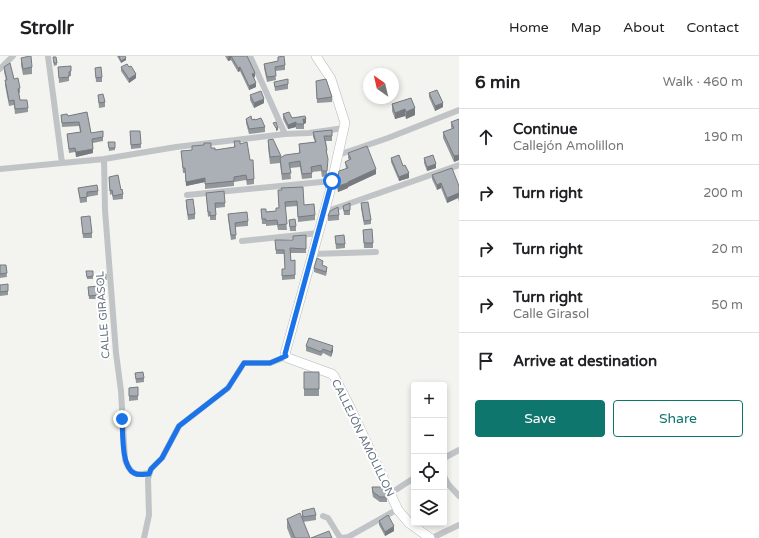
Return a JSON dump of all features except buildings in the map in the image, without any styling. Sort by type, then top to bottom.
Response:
[{"type":"street","points":[[0,67],[13,56]]},
{"type":"street","points":[[48,56],[62,163]]},
{"type":"street","points":[[250,56],[286,134]]},
{"type":"street","points":[[144,538],[149,515],[149,474],[151,469],[162,458],[179,426],[228,388],[244,363],[270,363],[286,356],[285,354],[325,212],[345,123],[331,79],[316,56]]},
{"type":"street","points":[[338,155],[388,138],[459,110]]},
{"type":"street","points":[[0,169],[104,158],[176,147],[344,128]]},
{"type":"street","name":"CALLE GIRASOL","points":[[104,158],[105,210],[116,354],[121,391],[125,460],[129,469],[133,473],[139,475],[149,474]]},
{"type":"street","points":[[325,212],[459,165]]},
{"type":"street","points":[[187,195],[332,181]]},
{"type":"street","points":[[242,242],[319,233]]},
{"type":"street","points":[[313,254],[376,252]]},
{"type":"street","name":"CALLEJÓN AMOLILLON","points":[[286,356],[334,376],[398,509],[409,523],[431,538]]},
{"type":"street","points":[[447,456],[459,450]]},
{"type":"street","points":[[391,493],[411,480]]},
{"type":"street","points":[[447,482],[459,496]]},
{"type":"street","points":[[323,516],[326,516],[339,536],[342,538],[348,537],[398,509]]},
{"type":"street","points":[[431,538],[459,525]]},
{"type":"route","points":[[122,419],[125,460],[129,469],[133,473],[139,475],[149,474],[151,469],[162,458],[179,426],[228,388],[244,363],[270,363],[286,356],[285,354],[330,195],[332,181]]}]
